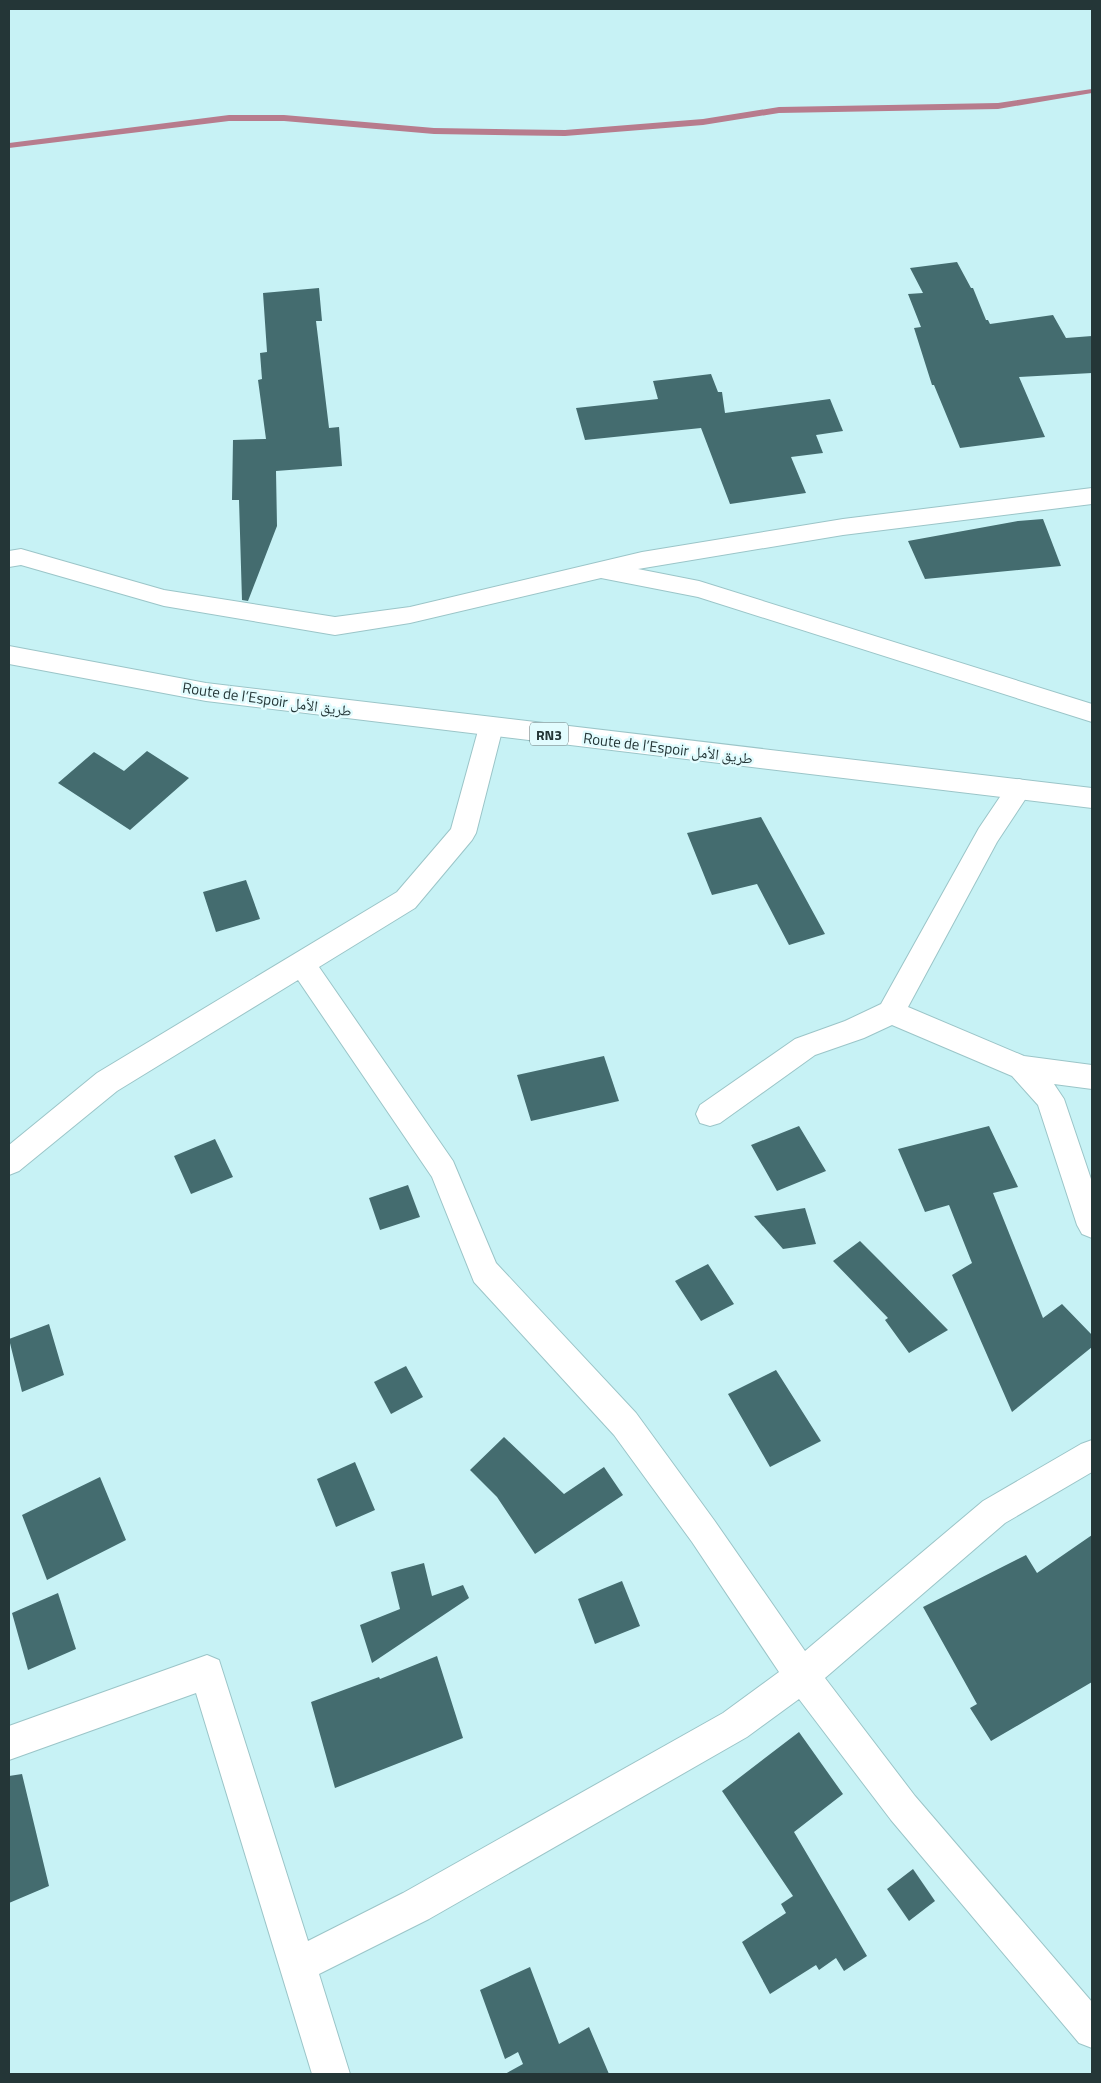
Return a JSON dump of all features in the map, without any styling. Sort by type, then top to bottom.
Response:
[{"type":"main road","points":[[9,559],[21,557],[164,598],[335,626],[410,615],[642,560],[843,527],[1092,496]]},
{"type":"main road","points":[[598,570],[699,589],[1092,712]]},
{"type":"main road","name":"Route de l’Espoir طريق الأمل","points":[[9,655],[206,692],[1092,798]]},
{"type":"main road","points":[[9,1162],[107,1082],[406,900],[463,833],[492,727]]},
{"type":"main road","points":[[710,1114],[805,1047],[854,1030],[891,1012],[988,836],[1019,789]]},
{"type":"main road","points":[[302,964],[443,1170],[485,1272],[625,1424],[703,1531],[802,1676],[904,1808],[1092,2030]]},
{"type":"main road","points":[[891,1012],[1022,1068],[1092,1078]]},
{"type":"main road","points":[[1022,1068],[1050,1099],[1092,1224]]},
{"type":"main road","points":[[299,1965],[416,1906],[726,1730],[802,1676],[994,1512],[1092,1455]]},
{"type":"main road","points":[[9,1743],[206,1672],[248,1812],[299,1965],[331,2074]]},
{"type":"building","points":[[957,262],[971,288],[973,288],[986,320],[990,324],[1053,315],[1066,338],[1092,336],[1092,373],[1019,377],[1045,437],[960,448],[934,385],[932,385],[914,328],[921,327],[908,294],[923,293],[910,268]]},
{"type":"building","points":[[319,288],[322,321],[316,321],[329,428],[339,427],[342,466],[276,471],[277,526],[248,601],[242,600],[239,500],[232,500],[233,440],[266,439],[258,380],[262,379],[260,353],[267,352],[263,293]]},
{"type":"building","points":[[711,374],[718,392],[722,392],[725,413],[830,399],[843,431],[816,435],[823,453],[791,457],[806,493],[730,504],[701,428],[585,440],[576,408],[658,399],[653,381]]},
{"type":"building","points":[[1043,519],[1061,566],[925,579],[908,541],[1018,521]]},
{"type":"building","points":[[147,751],[189,778],[130,830],[58,783],[94,752],[124,771]]},
{"type":"building","points":[[761,817],[825,934],[789,945],[757,884],[712,895],[687,833]]},
{"type":"building","points":[[246,880],[260,919],[216,932],[203,892]]},
{"type":"building","points":[[604,1056],[619,1101],[531,1121],[517,1075]]},
{"type":"building","points":[[799,1126],[826,1171],[777,1191],[751,1145]]},
{"type":"building","points":[[989,1126],[1018,1187],[993,1193],[1043,1318],[1062,1304],[1092,1335],[1092,1347],[1012,1412],[952,1275],[972,1263],[949,1205],[925,1212],[898,1149]]},
{"type":"building","points":[[215,1139],[233,1177],[191,1194],[174,1156]]},
{"type":"building","points":[[408,1185],[420,1217],[380,1230],[369,1198]]},
{"type":"building","points":[[805,1208],[816,1244],[783,1249],[754,1216]]},
{"type":"building","points":[[860,1241],[948,1330],[909,1353],[885,1320],[888,1318],[833,1261]]},
{"type":"building","points":[[708,1264],[734,1304],[701,1321],[675,1281]]},
{"type":"building","points":[[49,1324],[64,1375],[22,1392],[9,1339]]},
{"type":"building","points":[[406,1366],[423,1397],[391,1414],[374,1382]]},
{"type":"building","points":[[776,1370],[821,1441],[770,1467],[728,1394]]},
{"type":"building","points":[[504,1437],[564,1494],[604,1467],[623,1495],[535,1554],[497,1497],[470,1470]]},
{"type":"building","points":[[355,1462],[375,1510],[336,1527],[317,1479]]},
{"type":"building","points":[[100,1477],[126,1540],[47,1580],[22,1515]]},
{"type":"building","points":[[1092,1535],[1092,1682],[991,1741],[970,1708],[977,1704],[923,1607],[1026,1555],[1037,1573]]},
{"type":"building","points":[[424,1563],[432,1596],[463,1585],[469,1598],[372,1663],[360,1625],[400,1609],[391,1572]]},
{"type":"building","points":[[622,1581],[640,1626],[595,1644],[578,1599]]},
{"type":"building","points":[[58,1593],[76,1649],[28,1670],[12,1613]]},
{"type":"building","points":[[437,1656],[463,1738],[335,1788],[311,1702],[379,1677],[380,1679]]},
{"type":"building","points":[[799,1732],[843,1794],[794,1832],[867,1956],[844,1971],[836,1958],[819,1970],[816,1965],[770,1994],[742,1942],[786,1913],[781,1904],[793,1896],[722,1791]]},
{"type":"building","points":[[22,1774],[49,1886],[9,1903],[9,1776]]},
{"type":"building","points":[[913,1869],[935,1901],[909,1921],[887,1889]]},
{"type":"building","points":[[530,1967],[559,2044],[589,2027],[609,2074],[505,2074],[523,2064],[518,2052],[505,2059],[480,1990]]},
{"type":"waterway","points":[[9,146],[229,118],[284,118],[434,131],[565,133],[703,122],[779,110],[998,106],[1092,91]]}]
